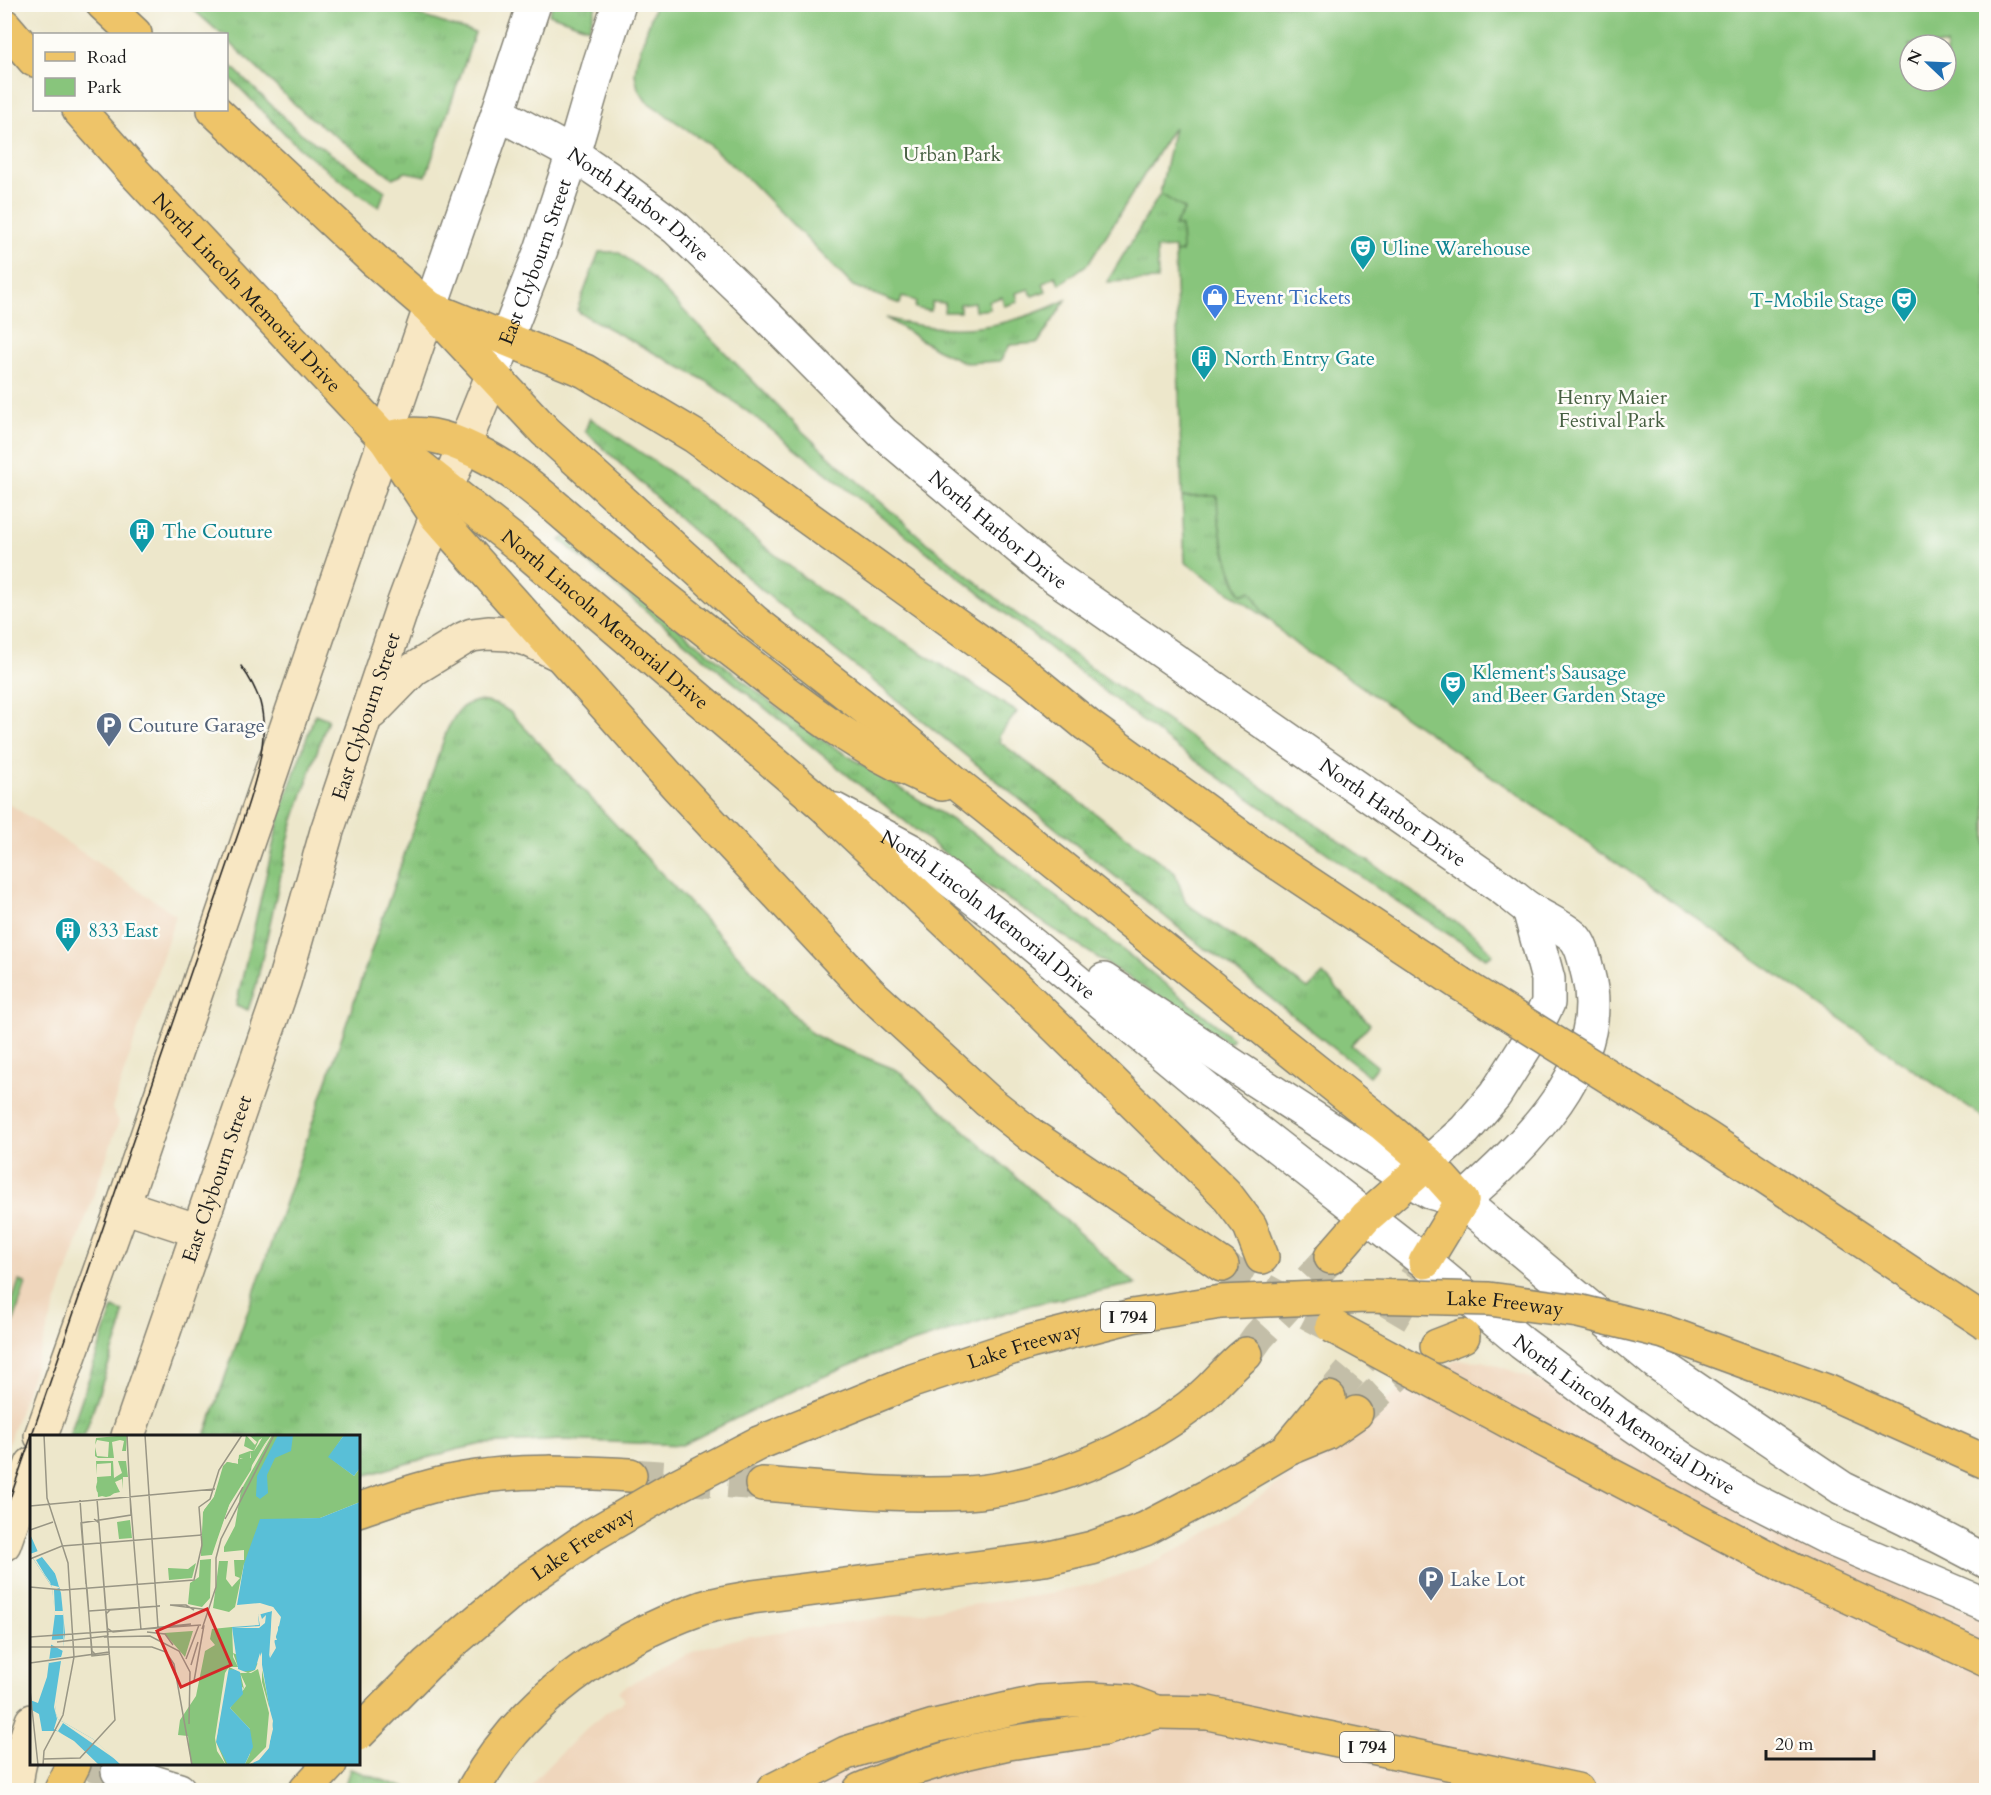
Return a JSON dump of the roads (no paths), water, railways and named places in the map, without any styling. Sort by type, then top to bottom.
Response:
[{"type":"main road","points":[[103,4],[134,33]]},
{"type":"main road","points":[[4,25],[33,59]]},
{"type":"main road","name":"North Lincoln Memorial Drive","points":[[80,111],[441,501],[520,546],[822,804]]},
{"type":"main road","points":[[215,111],[374,260],[430,308],[545,431],[755,622],[882,721],[969,794],[1304,1060],[1419,1172],[1462,1202],[1425,1262]]},
{"type":"main road","points":[[42,1435],[123,1206],[430,308]]},
{"type":"main road","points":[[430,308],[585,371],[694,436],[1025,674],[1130,757],[1263,853],[1459,983],[1707,1138],[1986,1323]]},
{"type":"main road","name":"East Clybourn Street","points":[[129,1435],[284,982],[327,831],[365,720],[441,501],[492,376]]},
{"type":"main road","points":[[385,439],[402,433],[439,436],[509,470],[650,586],[796,701],[837,730],[910,772],[969,794]]},
{"type":"main road","points":[[441,501],[558,654],[676,786],[870,993],[979,1094],[1032,1136],[1222,1264]]},
{"type":"main road","points":[[365,720],[414,669],[472,635],[509,634],[529,640],[558,654]]},
{"type":"main road","points":[[822,804],[1030,1001],[1225,1193],[1250,1226],[1262,1257]]},
{"type":"main road","points":[[1331,1257],[1366,1217],[1419,1172]]},
{"type":"main road","points":[[123,1206],[200,1231]]},
{"type":"main road","name":"Lake Freeway","points":[[360,1732],[427,1664],[517,1587],[592,1535],[678,1485],[759,1443],[912,1381],[1030,1342],[1132,1316],[1221,1302],[1366,1296],[1489,1299],[1578,1311],[1664,1332],[1829,1392],[1986,1462]]},
{"type":"main road","points":[[1332,1326],[1543,1441],[1794,1571],[1986,1660]]},
{"type":"main road","points":[[762,1484],[904,1494],[968,1493],[1019,1485],[1068,1473],[1112,1453],[1163,1425],[1208,1391],[1239,1356]]},
{"type":"main road","points":[[473,1791],[481,1776],[516,1728],[575,1673],[617,1646],[662,1623],[705,1607],[752,1597],[1045,1559],[1092,1548],[1145,1530],[1288,1449],[1327,1433],[1342,1406]]},
{"type":"main road","points":[[4,1544],[30,1470]]},
{"type":"main road","points":[[360,1509],[407,1493],[464,1479],[516,1473],[630,1475]]},
{"type":"main road","name":"I 794","points":[[773,1791],[846,1754],[934,1725],[1039,1702],[1089,1699],[1127,1701],[1156,1712],[1208,1713],[1577,1791]]},
{"type":"main road","points":[[860,1791],[906,1772],[965,1753],[1009,1743],[1104,1729],[1156,1712]]},
{"type":"main road","points":[[16,1791],[23,1739]]},
{"type":"main road","points":[[61,1791],[74,1765]]},
{"type":"main road","points":[[306,1791],[329,1765]]},
{"type":"street","points":[[430,308],[534,4]]},
{"type":"street","name":"East Clybourn Street","points":[[492,376],[541,250],[619,4]]},
{"type":"street","name":"North Harbor Drive","points":[[498,113],[573,154],[676,228],[883,433],[1049,573],[1529,909],[1575,937],[1584,956],[1593,1003],[1589,1037],[1582,1057],[1564,1091],[1545,1118],[1504,1164],[1462,1202]]},
{"type":"street","name":"North Lincoln Memorial Drive","points":[[822,804],[912,851],[1004,921],[1247,1123],[1425,1262],[1522,1343],[1687,1462],[1749,1498],[1828,1538],[1986,1605]]},
{"type":"street","points":[[1004,921],[1419,1172],[1465,1130],[1496,1095],[1531,1038],[1548,1003],[1548,979],[1529,909]]},
{"type":"street","points":[[1462,1202],[1654,1361],[1842,1488],[1986,1561]]},
{"type":"street","points":[[118,1771],[179,1791]]},
{"type":"tunnel","points":[[1246,1354],[1258,1337],[1331,1257]]},
{"type":"tunnel","points":[[1329,1398],[1382,1335],[1425,1262]]},
{"type":"tunnel","points":[[1222,1265],[1332,1326]]},
{"type":"tunnel","points":[[1356,1413],[1418,1355],[1437,1346]]},
{"type":"tunnel","points":[[630,1475],[762,1484]]},
{"type":"tunnel","points":[[95,1765],[118,1771]]},
{"type":"tram line","points":[[32,1435],[255,781],[263,740],[263,720],[256,692],[241,666]]},
{"type":"tram line","points":[[4,1516],[30,1440]]},
{"type":"place","name":"Uline Warehouse","points":[[1363,271]]},
{"type":"place","name":"Event Tickets","points":[[1215,320]]},
{"type":"place","name":"T-Mobile Stage","points":[[1904,323]]},
{"type":"place","name":"North Entry Gate","points":[[1204,381]]},
{"type":"place","name":"The Couture","points":[[142,554]]},
{"type":"place","name":"Klement's Sausage and Beer Garden Stage","points":[[1453,707]]},
{"type":"place","name":"Couture Garage","points":[[109,748]]},
{"type":"place","name":"833 East","points":[[68,953]]},
{"type":"place","name":"Lake Lot","points":[[1431,1602]]},
{"type":"park label","name":"Urban Park","points":[[952,154]]},
{"type":"park label","name":"Henry Maier Festival Park","points":[[1612,408]]}]
